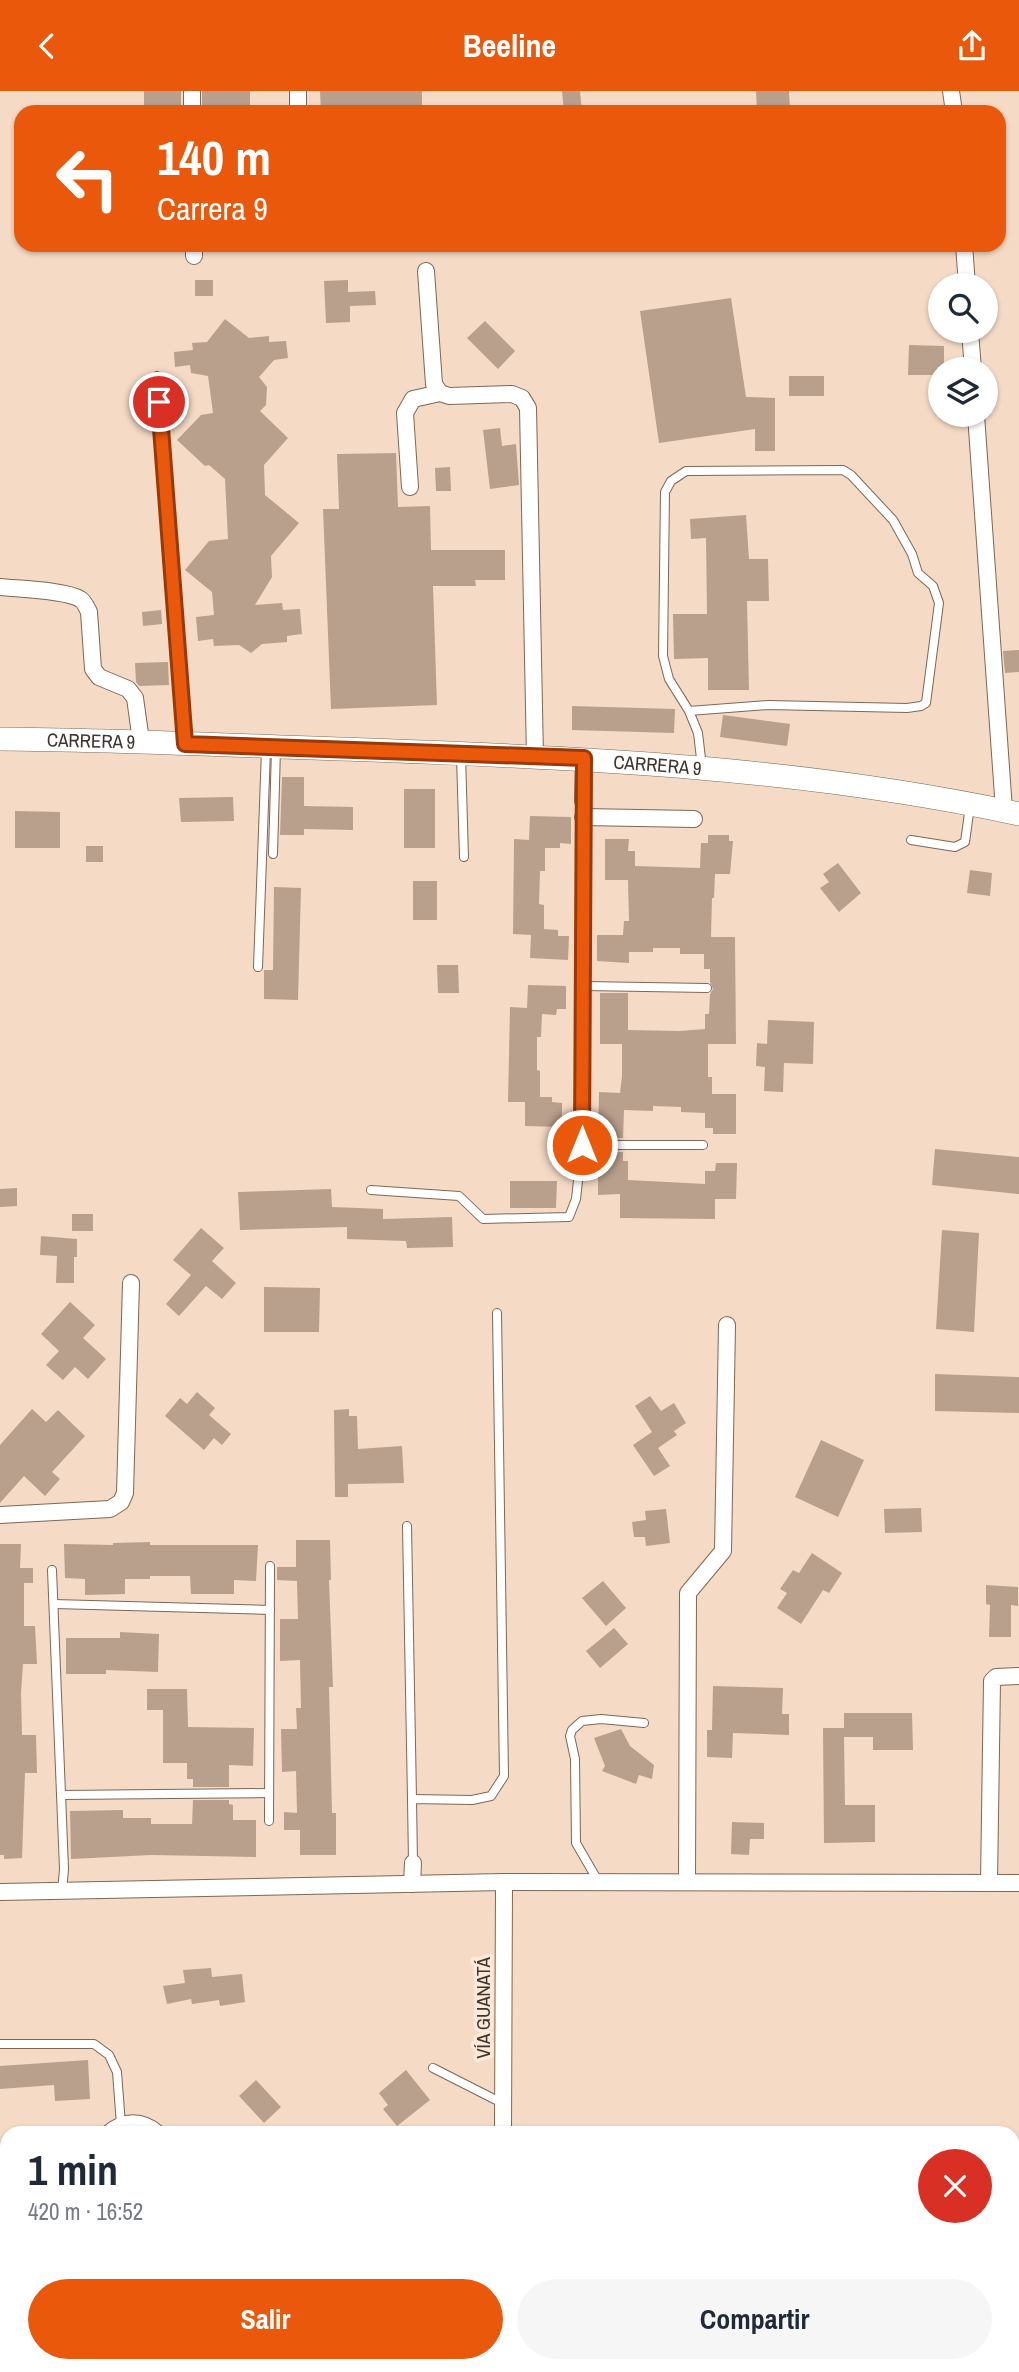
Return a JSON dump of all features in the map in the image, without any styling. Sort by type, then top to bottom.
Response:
[{"type":"main road","name":"CARRERA 9","points":[[0,739],[141,741],[584,758],[702,767],[891,790],[1012,812]]},
{"type":"street","points":[[965,252],[966,273]]},
{"type":"street","points":[[426,271],[435,384],[440,393]]},
{"type":"street","points":[[411,487],[405,413],[413,399],[440,393],[449,396],[512,394],[522,398],[528,408],[535,757]]},
{"type":"street","points":[[977,427],[1012,812]]},
{"type":"street","points":[[0,587],[44,591],[80,599],[86,605],[89,613],[93,669],[99,677],[128,689],[135,698],[141,741]]},
{"type":"street","points":[[584,758],[583,809],[694,819]]},
{"type":"street","points":[[0,1515],[110,1509],[121,1501],[125,1493],[131,1283]]},
{"type":"street","points":[[687,1881],[688,1593],[723,1551],[727,1325]]},
{"type":"street","points":[[989,1883],[992,1681],[996,1677],[1019,1677]]},
{"type":"street","points":[[412,1884],[413,1863]]},
{"type":"street","points":[[0,1892],[598,1881],[1019,1883]]},
{"type":"street","name":"VÍA GUANATÁ","points":[[503,2126],[505,1882]]},
{"type":"street","points":[[121,2126],[127,2123],[145,2126]]},
{"type":"lane","points":[[157,376],[185,744]]},
{"type":"lane","points":[[689,711],[768,705],[907,708],[926,703],[939,603],[933,586],[918,573],[912,554],[893,520],[851,475],[843,470],[686,471],[671,481],[665,492],[663,656],[668,679],[689,711],[698,733],[702,767]]},
{"type":"lane","points":[[271,747],[273,854]]},
{"type":"lane","points":[[258,967],[271,747]]},
{"type":"lane","points":[[461,753],[464,857]]},
{"type":"lane","points":[[911,840],[955,847],[965,842],[971,803]]},
{"type":"lane","points":[[371,1190],[459,1196],[483,1219],[569,1217],[576,1199],[582,1145],[583,809]]},
{"type":"lane","points":[[584,986],[707,988]]},
{"type":"lane","points":[[582,1145],[703,1145]]},
{"type":"lane","points":[[412,1799],[472,1800],[491,1796],[504,1776],[497,1313]]},
{"type":"lane","points":[[407,1527],[413,1863]]},
{"type":"lane","points":[[269,1821],[270,1566]]},
{"type":"lane","points":[[52,1570],[64,1869],[62,1892]]},
{"type":"lane","points":[[54,1604],[270,1610]]},
{"type":"lane","points":[[598,1881],[576,1843],[575,1759],[570,1736],[572,1730],[582,1721],[601,1719],[644,1723]]},
{"type":"lane","points":[[61,1795],[269,1793]]},
{"type":"lane","points":[[0,2045],[94,2044],[109,2055],[117,2072],[115,2126]]},
{"type":"lane","points":[[433,2068],[504,2104]]},
{"type":"building","points":[[144,91],[181,91],[181,105],[144,105]]},
{"type":"building","points":[[202,91],[250,91],[250,105],[202,105]]},
{"type":"building","points":[[320,91],[422,91],[422,105],[321,105]]},
{"type":"building","points":[[562,91],[580,91],[581,105],[563,105]]},
{"type":"building","points":[[756,91],[789,91],[790,105],[757,105]]},
{"type":"building","points":[[195,280],[213,280],[213,296],[195,296]]},
{"type":"building","points":[[348,280],[348,292],[375,291],[376,305],[350,306],[350,322],[326,323],[324,281]]},
{"type":"building","points":[[731,298],[746,397],[775,398],[775,451],[755,451],[755,429],[659,443],[640,311]]},
{"type":"building","points":[[225,319],[249,338],[269,336],[269,342],[286,341],[288,358],[274,360],[259,377],[267,387],[266,405],[260,411],[288,438],[264,465],[265,495],[299,523],[271,556],[272,577],[255,605],[282,603],[283,610],[300,609],[302,634],[287,636],[287,642],[262,644],[251,653],[239,645],[214,646],[213,639],[198,641],[196,617],[214,615],[212,592],[185,570],[209,541],[228,539],[225,479],[209,465],[205,466],[177,440],[201,415],[213,413],[208,376],[191,373],[190,365],[175,367],[174,352],[193,350],[192,343],[207,342]]},
{"type":"building","points":[[485,321],[515,351],[498,369],[467,338]]},
{"type":"building","points":[[909,345],[944,346],[944,357],[928,357],[928,375],[908,375]]},
{"type":"building","points":[[789,376],[824,376],[824,396],[789,396]]},
{"type":"building","points":[[500,428],[502,446],[516,444],[519,485],[490,489],[483,430]]},
{"type":"building","points":[[396,453],[398,507],[430,506],[431,550],[505,550],[505,580],[475,580],[476,586],[433,586],[437,705],[331,709],[323,509],[339,509],[337,454]]},
{"type":"building","points":[[450,467],[451,491],[436,491],[435,468]]},
{"type":"building","points":[[746,515],[749,559],[768,559],[769,601],[747,601],[749,690],[708,690],[708,658],[674,659],[673,614],[707,614],[706,538],[691,539],[690,519]]},
{"type":"building","points":[[161,610],[162,624],[143,626],[142,612]]},
{"type":"building","points":[[1019,650],[1019,672],[1005,673],[1003,651]]},
{"type":"building","points":[[168,662],[169,685],[139,686],[136,682],[135,663]]},
{"type":"building","points":[[572,706],[675,709],[674,733],[572,730]]},
{"type":"building","points":[[723,715],[790,724],[787,746],[720,737]]},
{"type":"building","points":[[282,777],[304,777],[304,806],[353,807],[353,830],[304,829],[304,835],[280,835]]},
{"type":"building","points":[[404,789],[435,789],[435,848],[404,848]]},
{"type":"building","points":[[233,797],[234,821],[181,822],[179,798]]},
{"type":"building","points":[[15,811],[60,812],[60,848],[15,848]]},
{"type":"building","points":[[530,816],[571,817],[571,844],[560,843],[560,848],[545,848],[545,871],[540,871],[539,904],[544,905],[544,929],[558,930],[558,936],[569,936],[568,960],[530,958],[531,935],[513,934],[514,839],[529,840]]},
{"type":"building","points":[[708,835],[729,835],[729,841],[733,841],[730,874],[715,874],[711,937],[735,937],[736,1044],[708,1044],[708,1077],[712,1077],[712,1094],[736,1094],[736,1134],[713,1134],[713,1128],[705,1128],[705,1113],[681,1112],[681,1107],[653,1106],[653,1111],[624,1110],[623,1138],[598,1138],[599,1092],[620,1093],[622,1076],[622,1044],[600,1044],[600,993],[628,993],[628,1030],[680,1031],[705,1029],[705,1014],[709,1014],[710,994],[713,989],[710,969],[704,969],[704,954],[680,954],[680,948],[653,948],[653,952],[629,952],[629,963],[597,961],[597,935],[623,935],[624,921],[629,921],[628,880],[605,880],[605,839],[629,839],[628,851],[635,851],[635,866],[700,868],[701,843],[708,843]]},
{"type":"building","points":[[86,846],[103,846],[103,862],[86,862]]},
{"type":"building","points":[[838,863],[861,893],[839,912],[820,888],[829,882],[823,874]]},
{"type":"building","points":[[970,870],[992,873],[990,896],[967,893]]},
{"type":"building","points":[[413,881],[437,881],[437,920],[413,920]]},
{"type":"building","points":[[274,887],[301,888],[298,1000],[264,999],[264,970],[273,970]]},
{"type":"building","points":[[437,965],[458,965],[459,993],[438,993]]},
{"type":"building","points":[[528,985],[566,986],[566,1009],[557,1009],[556,1015],[542,1014],[541,1037],[537,1037],[540,1097],[552,1097],[552,1102],[562,1103],[562,1127],[525,1126],[525,1102],[508,1102],[510,1007],[527,1008]]},
{"type":"building","points":[[768,1020],[814,1022],[813,1064],[784,1063],[783,1092],[764,1091],[765,1067],[756,1066],[757,1043],[767,1044]]},
{"type":"building","points":[[935,1149],[1019,1157],[1019,1194],[932,1185]]},
{"type":"building","points":[[598,1152],[623,1152],[623,1161],[628,1161],[628,1180],[705,1184],[705,1171],[715,1171],[716,1163],[737,1163],[736,1199],[715,1199],[715,1219],[620,1218],[620,1194],[598,1195]]},
{"type":"building","points":[[510,1181],[557,1181],[556,1208],[510,1208]]},
{"type":"building","points":[[17,1188],[17,1206],[0,1207],[0,1189]]},
{"type":"building","points":[[331,1189],[332,1207],[383,1209],[383,1219],[452,1217],[453,1247],[407,1248],[406,1241],[347,1239],[347,1227],[240,1230],[238,1192]]},
{"type":"building","points":[[72,1214],[93,1214],[93,1231],[72,1231]]},
{"type":"building","points":[[201,1228],[224,1248],[212,1261],[236,1283],[222,1299],[206,1286],[179,1316],[166,1304],[191,1275],[173,1260]]},
{"type":"building","points":[[942,1230],[979,1233],[974,1332],[936,1329]]},
{"type":"building","points":[[41,1236],[77,1239],[74,1283],[56,1283],[57,1256],[40,1255]]},
{"type":"building","points":[[264,1287],[320,1288],[319,1332],[264,1332]]},
{"type":"building","points":[[70,1302],[95,1325],[83,1338],[106,1359],[88,1379],[75,1367],[63,1380],[46,1365],[59,1351],[41,1334]]},
{"type":"building","points":[[935,1374],[1019,1377],[1019,1413],[935,1411]]},
{"type":"building","points":[[197,1392],[215,1408],[209,1415],[231,1434],[222,1445],[214,1438],[204,1450],[165,1416],[180,1398],[187,1404]]},
{"type":"building","points":[[650,1396],[661,1411],[674,1403],[686,1423],[674,1431],[677,1435],[658,1448],[670,1466],[654,1476],[633,1445],[652,1432],[635,1406]]},
{"type":"building","points":[[32,1409],[46,1422],[58,1410],[85,1436],[52,1472],[60,1479],[45,1496],[24,1476],[0,1503],[0,1445]]},
{"type":"building","points":[[349,1409],[349,1416],[357,1416],[358,1449],[402,1446],[404,1483],[348,1484],[348,1497],[335,1497],[334,1410]]},
{"type":"building","points":[[821,1440],[864,1460],[838,1517],[795,1497]]},
{"type":"building","points":[[921,1508],[922,1532],[885,1533],[884,1509]]},
{"type":"building","points":[[666,1509],[670,1543],[646,1546],[645,1537],[634,1537],[632,1522],[646,1520],[645,1511]]},
{"type":"building","points":[[296,1540],[330,1540],[333,1687],[329,1687],[332,1813],[336,1813],[336,1855],[300,1855],[300,1830],[284,1830],[284,1812],[297,1813],[296,1771],[282,1772],[281,1729],[297,1729],[296,1708],[301,1708],[300,1660],[280,1661],[280,1619],[298,1619],[297,1581],[277,1580],[277,1567],[296,1567]]},
{"type":"building","points":[[150,1542],[150,1545],[258,1545],[256,1581],[234,1580],[234,1594],[191,1594],[190,1576],[150,1576],[150,1579],[125,1579],[125,1594],[85,1595],[85,1579],[65,1578],[64,1544],[113,1545]]},
{"type":"building","points":[[0,1544],[21,1544],[20,1568],[33,1568],[33,1583],[24,1583],[24,1626],[35,1626],[37,1664],[23,1664],[21,1693],[22,1735],[36,1735],[37,1773],[25,1773],[22,1858],[4,1859],[4,1855],[0,1855]]},
{"type":"building","points":[[812,1553],[842,1573],[829,1593],[823,1590],[801,1624],[777,1608],[787,1593],[780,1589],[793,1570],[799,1573]]},
{"type":"building","points":[[603,1581],[626,1608],[606,1626],[582,1598]]},
{"type":"building","points":[[986,1585],[1018,1587],[1018,1606],[1011,1605],[1011,1637],[989,1637],[990,1605],[986,1604]]},
{"type":"building","points":[[614,1628],[628,1644],[600,1668],[586,1651]]},
{"type":"building","points":[[120,1632],[159,1634],[158,1672],[106,1670],[106,1674],[66,1674],[66,1638],[120,1638]]},
{"type":"building","points":[[713,1686],[783,1688],[782,1714],[789,1714],[789,1735],[733,1733],[732,1758],[707,1757],[707,1730],[712,1730]]},
{"type":"building","points":[[147,1689],[187,1689],[188,1727],[254,1728],[253,1766],[229,1765],[229,1787],[193,1787],[193,1779],[187,1779],[187,1763],[163,1763],[163,1710],[147,1710]]},
{"type":"building","points":[[844,1713],[912,1713],[913,1750],[873,1750],[873,1737],[844,1737],[845,1805],[875,1805],[875,1842],[824,1843],[823,1728],[844,1728]]},
{"type":"building","points":[[621,1729],[630,1746],[654,1765],[652,1779],[639,1775],[636,1784],[602,1771],[605,1766],[594,1738]]},
{"type":"building","points":[[193,1800],[229,1800],[229,1804],[233,1805],[233,1820],[256,1820],[256,1857],[151,1855],[71,1859],[70,1811],[123,1810],[123,1818],[151,1818],[151,1824],[192,1824]]},
{"type":"building","points":[[732,1822],[764,1823],[764,1839],[750,1839],[749,1855],[731,1854]]},
{"type":"building","points":[[211,1968],[212,1977],[242,1974],[245,2002],[220,2006],[219,2000],[192,2004],[191,1999],[167,2004],[163,1986],[185,1983],[183,1970]]},
{"type":"building","points":[[88,2060],[90,2099],[55,2101],[54,2085],[0,2089],[0,2066]]},
{"type":"building","points":[[406,2070],[430,2100],[397,2126],[383,2109],[388,2105],[379,2093]]},
{"type":"building","points":[[256,2080],[281,2107],[264,2123],[239,2096]]},
{"type":"route","points":[[159,402],[185,744],[584,758],[582,1145]]}]
